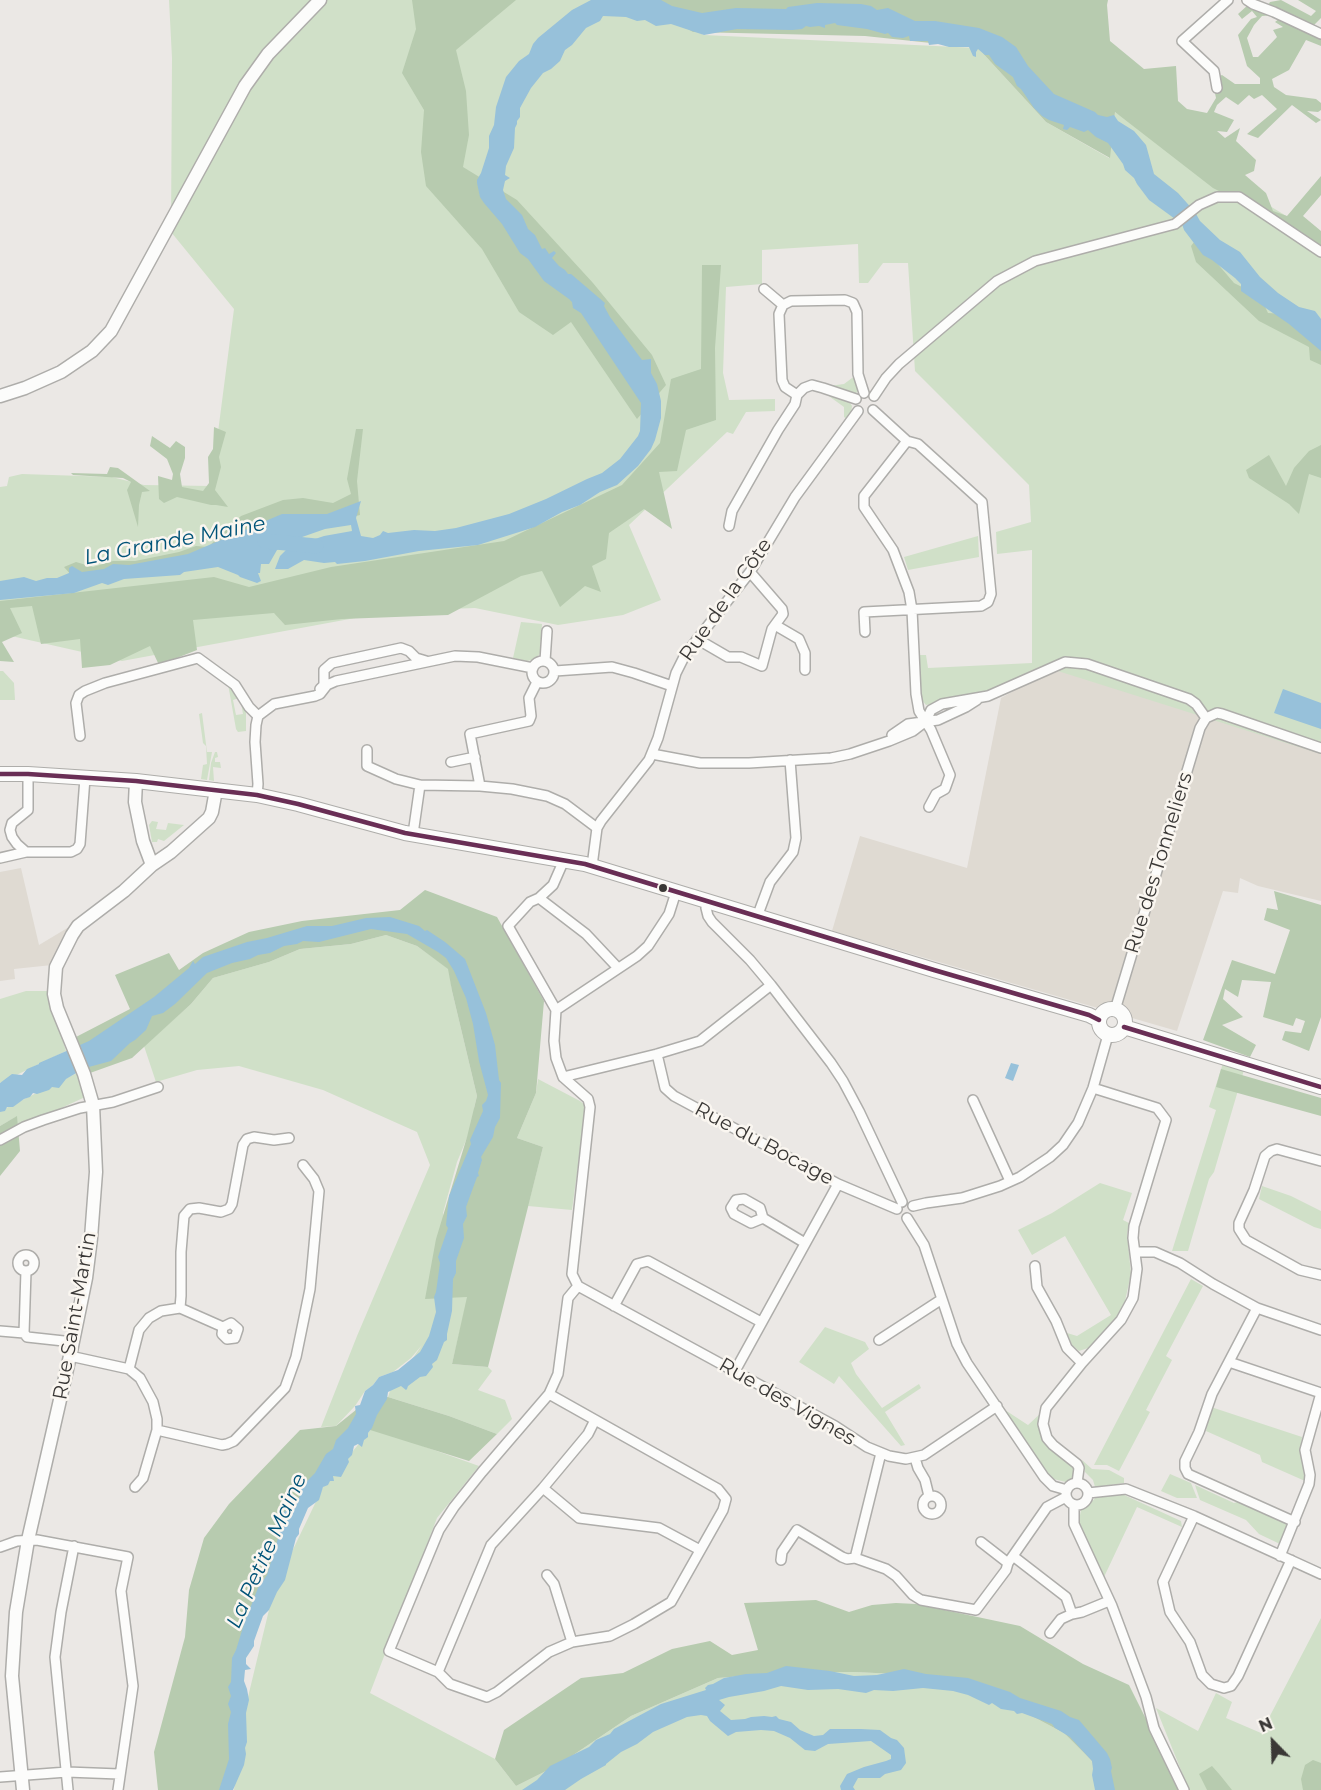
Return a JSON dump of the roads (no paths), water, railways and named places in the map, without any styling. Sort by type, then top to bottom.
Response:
[{"type":"main road","points":[[0,396],[61,372],[100,343],[111,331],[225,119],[255,71],[320,0]]},
{"type":"main road","points":[[0,774],[136,781],[257,795],[413,834],[592,866],[1089,1015],[1099,1020]]},
{"type":"main road","points":[[136,781],[135,802],[143,841],[152,866],[209,818],[216,790]]},
{"type":"main road","name":"Rue Saint-Martin","points":[[23,1790],[12,1676],[16,1612],[28,1540],[86,1278],[96,1172],[93,1106],[84,1074],[57,1008],[54,994],[56,967],[78,926],[152,866]]},
{"type":"main road","points":[[1115,1010],[1122,1014],[1124,1027],[1115,1035],[1108,1035],[1102,1030],[1099,1020],[1103,1012],[1115,1010]]},
{"type":"main road","points":[[1124,1027],[1321,1087]]},
{"type":"street","points":[[1217,88],[1214,71],[1182,41],[1228,0]]},
{"type":"street","points":[[1247,0],[1321,34]]},
{"type":"street","points":[[797,395],[785,387],[782,380],[779,314],[783,305],[791,301],[845,300],[853,303],[857,312],[860,396],[856,407],[858,411],[869,413],[876,406],[874,396],[899,364],[997,281],[1035,261],[1175,224],[1199,205],[1217,197],[1239,197],[1321,252]]},
{"type":"street","points":[[764,289],[783,305]]},
{"type":"street","points":[[729,526],[732,511],[795,404],[797,395],[804,388],[812,385],[860,396],[874,396]]},
{"type":"street","points":[[865,632],[864,612],[981,606],[988,602],[991,594],[982,502],[918,444],[908,441],[873,410]]},
{"type":"street","name":"Rue de la Côte","points":[[592,866],[597,828],[652,754],[680,664],[750,572],[795,497],[858,411]]},
{"type":"street","points":[[908,441],[864,496],[864,507],[893,550],[909,592],[919,711],[926,721],[950,775],[945,789],[936,794],[929,807]]},
{"type":"street","points":[[698,639],[728,657],[741,657],[762,666],[772,629],[783,614],[782,609],[750,572]]},
{"type":"street","points":[[775,625],[799,639],[805,653],[805,670]]},
{"type":"street","points":[[545,661],[547,631]]},
{"type":"street","points":[[315,696],[324,685],[324,670],[333,663],[401,648],[409,651],[416,658],[428,661]]},
{"type":"street","points":[[257,795],[255,735],[258,716],[274,704],[315,696],[330,683],[428,661],[464,656],[533,668]]},
{"type":"street","points":[[80,736],[76,703],[79,695],[85,691],[115,680],[198,658],[235,685],[249,707],[258,716]]},
{"type":"street","points":[[540,661],[545,661],[550,662],[555,671],[554,678],[543,684],[537,682],[532,675],[533,668],[540,661]]},
{"type":"street","points":[[926,721],[931,710],[942,704],[980,698],[1057,664],[1075,662],[1087,664],[1189,699],[1196,704],[1206,718],[1217,713],[1222,714],[1321,748]]},
{"type":"street","points":[[555,671],[612,667],[672,686]]},
{"type":"street","points":[[480,786],[470,734],[529,721],[531,716],[529,698],[537,682]]},
{"type":"street","name":"Rue des Tonneliers","points":[[1115,1010],[1200,728],[1206,718]]},
{"type":"street","points":[[652,754],[700,763],[749,763],[831,758],[863,750],[888,738],[909,724],[926,721]]},
{"type":"street","points":[[367,750],[367,766],[396,779],[420,784],[512,789],[547,796],[565,804],[597,828]]},
{"type":"street","points":[[451,762],[475,757]]},
{"type":"street","points":[[757,917],[770,882],[793,852],[796,838],[790,760]]},
{"type":"street","points":[[26,852],[12,837],[10,830],[12,823],[28,810],[28,774]]},
{"type":"street","points":[[0,858],[26,852],[71,852],[77,849],[80,844],[84,778]]},
{"type":"street","points":[[413,834],[420,784]]},
{"type":"street","points":[[549,1394],[718,1489],[726,1499],[723,1510],[671,1602],[610,1636],[572,1642],[549,1652],[488,1697],[450,1684],[438,1672],[389,1651],[439,1530],[482,1472],[549,1394],[558,1374],[568,1298],[578,1286],[572,1274],[590,1107],[588,1099],[563,1077],[556,1058],[554,1041],[556,1010],[508,926],[530,902],[539,898],[553,885],[564,860]]},
{"type":"street","points":[[556,1010],[637,956],[648,946],[669,914],[676,892]]},
{"type":"street","points":[[539,898],[586,934],[618,968]]},
{"type":"street","points":[[707,902],[706,908],[712,922],[771,985],[843,1081],[859,1111],[899,1205],[900,1216],[907,1218],[924,1245],[957,1344],[967,1363],[1044,1478],[1066,1494],[1069,1502],[1074,1505],[1083,1504],[1088,1493],[1084,1486],[1073,1484],[1066,1494],[1047,1507],[1006,1570],[976,1610],[921,1600],[897,1576],[855,1558],[842,1557],[797,1530],[782,1552],[781,1560]]},
{"type":"street","points":[[563,1077],[700,1041],[771,985]]},
{"type":"street","points":[[913,1206],[962,1198],[1010,1181],[1050,1157],[1078,1123],[1093,1088],[1108,1035]]},
{"type":"street","name":"Rue du Bocage","points":[[657,1054],[665,1088],[674,1096],[838,1184],[899,1205]]},
{"type":"street","points":[[3,1139],[24,1127],[43,1120],[113,1102],[158,1087]]},
{"type":"street","points":[[1077,1483],[1079,1468],[1077,1464],[1053,1445],[1047,1438],[1042,1424],[1046,1408],[1121,1320],[1132,1298],[1137,1269],[1132,1238],[1134,1226],[1166,1120],[1157,1108],[1093,1088]]},
{"type":"street","points":[[974,1100],[1010,1181]]},
{"type":"street","points":[[180,1308],[184,1216],[190,1209],[199,1208],[221,1212],[229,1209],[232,1204],[243,1145],[247,1139],[254,1137],[274,1140],[289,1138]]},
{"type":"street","points":[[1321,1161],[1278,1149],[1271,1151],[1265,1156],[1254,1190],[1239,1223],[1239,1229],[1246,1240],[1300,1270],[1321,1275]]},
{"type":"street","points":[[157,1430],[222,1445],[227,1444],[234,1441],[285,1388],[296,1358],[310,1289],[319,1191],[314,1179],[303,1165]]},
{"type":"street","points":[[735,1371],[838,1184]]},
{"type":"street","points":[[899,1205],[909,1202],[913,1206]]},
{"type":"street","points":[[907,1218],[912,1214],[913,1206]]},
{"type":"street","points":[[763,1218],[805,1243]]},
{"type":"street","points":[[1135,1252],[1155,1252],[1180,1263],[1257,1308],[1321,1330]]},
{"type":"street","points":[[614,1306],[637,1264],[648,1261],[761,1322]]},
{"type":"street","points":[[1035,1266],[1037,1287],[1056,1321],[1067,1348],[1082,1363]]},
{"type":"street","points":[[24,1333],[26,1271]]},
{"type":"street","name":"Rue des Vignes","points":[[578,1286],[835,1426],[867,1447],[898,1459],[915,1458]]},
{"type":"street","points":[[879,1340],[942,1299]]},
{"type":"street","points":[[129,1369],[139,1330],[149,1318],[160,1311],[180,1308],[223,1327]]},
{"type":"street","points":[[1257,1308],[1212,1394],[1199,1432],[1185,1461],[1185,1468],[1188,1474],[1295,1522]]},
{"type":"street","points":[[0,1331],[73,1342]]},
{"type":"street","points":[[70,1356],[129,1369],[140,1378],[153,1402],[157,1430],[143,1478],[135,1487]]},
{"type":"street","points":[[1229,1362],[1321,1393],[1305,1450],[1310,1475],[1309,1484],[1280,1556]]},
{"type":"street","points":[[928,1497],[925,1480],[915,1458],[931,1450],[997,1406]]},
{"type":"street","points":[[438,1672],[491,1545],[588,1434],[595,1420]]},
{"type":"street","points":[[855,1558],[881,1453]]},
{"type":"street","points":[[543,1488],[579,1518],[659,1528],[699,1550]]},
{"type":"street","points":[[1088,1493],[1126,1489],[1194,1516],[1321,1574]]},
{"type":"street","points":[[1074,1505],[1074,1524],[1109,1601],[1146,1697],[1154,1728],[1184,1790]]},
{"type":"street","points":[[1194,1516],[1163,1582],[1170,1612],[1190,1642],[1202,1675],[1211,1684],[1224,1688],[1231,1686],[1238,1676],[1291,1560]]},
{"type":"street","points":[[0,1547],[16,1541],[49,1541],[128,1557],[121,1591],[133,1686],[118,1790]]},
{"type":"street","points":[[981,1542],[1066,1597],[1071,1614]]},
{"type":"street","points":[[68,1790],[56,1657],[61,1612],[74,1546]]},
{"type":"street","points":[[547,1575],[554,1584],[572,1642]]},
{"type":"street","points":[[1050,1633],[1061,1619],[1109,1601]]},
{"type":"street","points":[[0,1777],[67,1772],[119,1774]]},
{"type":"water","points":[[591,0],[661,0],[672,6],[702,13],[736,8],[786,9],[817,3],[861,4],[877,10],[888,8],[915,21],[935,21],[979,28],[1002,37],[1016,47],[1028,66],[1054,94],[1098,115],[1107,117],[1114,115],[1118,121],[1134,131],[1146,145],[1154,174],[1178,193],[1200,221],[1220,240],[1240,252],[1260,277],[1278,293],[1299,307],[1315,311],[1321,319],[1321,351],[1289,324],[1241,291],[1241,284],[1235,278],[1203,255],[1182,224],[1149,200],[1134,178],[1125,170],[1108,143],[1088,130],[1084,132],[1070,127],[1067,130],[1063,129],[1064,125],[1042,116],[1017,86],[1013,77],[995,64],[989,55],[985,55],[978,49],[976,57],[973,56],[969,47],[929,45],[928,41],[910,41],[909,36],[892,37],[888,33],[835,23],[825,25],[825,28],[806,26],[792,30],[737,29],[704,35],[671,24],[656,26],[645,20],[603,16],[600,21],[586,28],[565,50],[560,61],[543,73],[531,88],[520,108],[520,117],[515,128],[514,148],[506,166],[505,175],[510,178],[505,181],[503,190],[506,199],[522,215],[528,229],[535,235],[542,249],[545,248],[549,254],[554,251],[556,253],[552,258],[559,266],[605,303],[604,306],[610,317],[642,360],[651,359],[651,373],[657,384],[661,401],[661,418],[651,449],[638,466],[617,485],[600,492],[580,505],[535,527],[478,545],[419,551],[337,564],[304,560],[288,569],[275,569],[280,556],[288,548],[324,536],[352,531],[351,525],[325,529],[285,543],[277,550],[269,564],[261,564],[260,573],[258,573],[261,581],[257,583],[218,567],[184,572],[180,575],[124,579],[108,585],[102,583],[74,593],[0,600],[0,581],[24,577],[36,581],[57,578],[69,573],[69,568],[72,566],[82,572],[104,569],[113,564],[129,565],[188,554],[282,514],[327,514],[361,501],[356,518],[361,536],[373,538],[383,531],[388,533],[456,528],[509,514],[546,499],[602,473],[620,459],[640,431],[641,403],[581,313],[573,308],[569,299],[544,281],[528,259],[520,253],[502,224],[480,197],[477,183],[489,148],[489,136],[506,77],[519,61],[529,54],[538,38],[572,10]]},
{"type":"water","points":[[1283,689],[1321,703],[1321,729],[1274,713]]},
{"type":"water","points":[[390,917],[427,930],[465,959],[486,1013],[495,1045],[501,1083],[500,1118],[493,1137],[481,1157],[479,1176],[466,1207],[467,1216],[463,1224],[464,1238],[453,1279],[452,1311],[447,1340],[426,1376],[420,1377],[406,1390],[401,1386],[388,1392],[387,1399],[362,1447],[358,1444],[354,1446],[341,1477],[333,1476],[334,1481],[330,1481],[323,1487],[319,1500],[308,1508],[296,1538],[285,1580],[269,1610],[263,1616],[254,1646],[246,1658],[246,1664],[251,1669],[245,1670],[244,1681],[249,1700],[246,1713],[247,1742],[244,1765],[233,1790],[219,1790],[229,1759],[228,1724],[231,1712],[228,1704],[231,1696],[228,1687],[231,1682],[232,1658],[248,1611],[258,1588],[267,1575],[284,1518],[283,1513],[297,1501],[301,1494],[301,1487],[315,1473],[326,1454],[333,1449],[336,1440],[348,1428],[356,1414],[355,1406],[360,1405],[365,1391],[379,1377],[398,1370],[420,1352],[429,1336],[436,1312],[434,1297],[440,1263],[438,1257],[448,1228],[446,1225],[449,1196],[483,1111],[482,1105],[488,1095],[466,998],[446,958],[407,934],[371,929],[319,942],[303,941],[207,973],[175,1004],[163,1013],[152,1016],[146,1030],[111,1061],[85,1068],[66,1079],[59,1088],[52,1087],[37,1094],[33,1093],[13,1107],[7,1107],[5,1111],[0,1112],[0,1083],[12,1074],[22,1075],[27,1069],[89,1041],[154,997],[189,968],[193,961],[195,964],[203,957],[247,942],[307,926],[332,926],[366,918]]},
{"type":"water","points":[[1011,1063],[1019,1065],[1013,1081],[1005,1078]]},
{"type":"water","points":[[786,1666],[854,1676],[877,1675],[904,1669],[926,1674],[968,1678],[1061,1711],[1079,1720],[1107,1753],[1115,1790],[1095,1790],[1092,1761],[1070,1737],[1052,1724],[1022,1713],[1017,1714],[1014,1711],[1001,1709],[992,1703],[989,1705],[968,1695],[923,1688],[874,1690],[866,1693],[781,1686],[719,1700],[725,1705],[720,1711],[731,1720],[776,1716],[814,1736],[823,1735],[830,1729],[880,1730],[897,1740],[904,1748],[906,1763],[901,1770],[885,1774],[880,1778],[858,1778],[853,1787],[855,1790],[841,1790],[840,1786],[847,1774],[891,1759],[891,1755],[871,1741],[828,1744],[815,1751],[805,1750],[790,1738],[774,1731],[736,1732],[728,1736],[707,1716],[701,1715],[687,1717],[653,1732],[565,1790],[522,1790],[537,1780],[550,1766],[589,1747],[614,1729],[661,1704],[706,1690],[708,1685],[724,1678],[767,1673]]},
{"type":"waterway","name":"La Grande Maine","points":[[265,541],[316,546]]},
{"type":"water label","name":"La Petite Maine","points":[[267,1551]]}]
